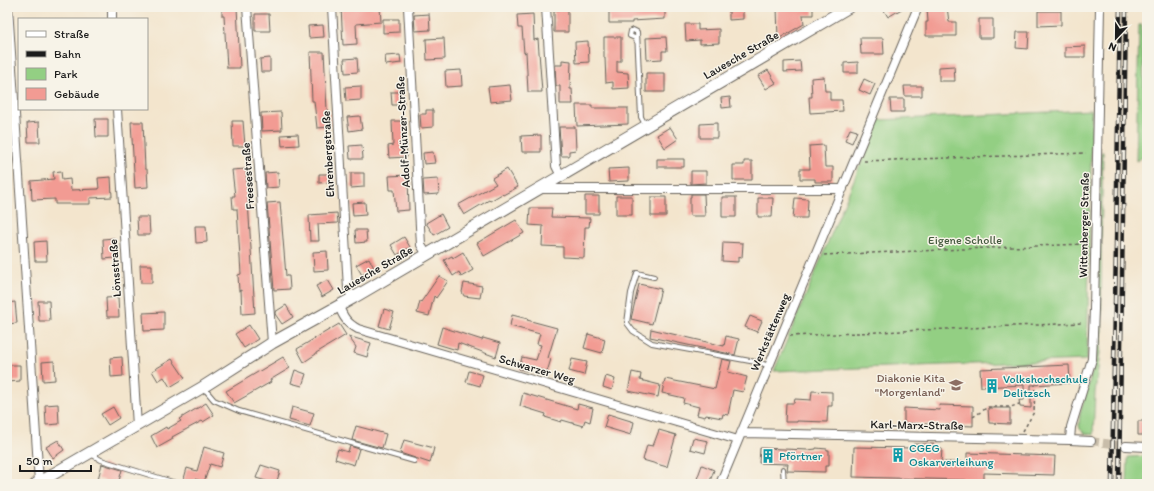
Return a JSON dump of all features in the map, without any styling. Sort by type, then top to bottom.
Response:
[{"type":"street","points":[[8,7],[39,483]]},
{"type":"street","points":[[112,7],[112,18]]},
{"type":"street","name":"Freesestraße","points":[[248,7],[272,343]]},
{"type":"street","name":"Ehrenbergstraße","points":[[332,7],[348,289],[353,298]]},
{"type":"street","name":"Adolf-Münzer-Straße","points":[[408,7],[421,245],[427,255]]},
{"type":"street","points":[[546,7],[556,166],[561,176]]},
{"type":"street","name":"Lauesche Straße","points":[[39,483],[203,387],[272,343],[427,255],[849,7]]},
{"type":"street","name":"Werkstättenweg","points":[[720,484],[918,7]]},
{"type":"street","name":"Wittenberger Straße","points":[[1070,440],[1071,427],[1092,359],[1100,7]]},
{"type":"street","name":"Lönsstraße","points":[[117,110],[137,426]]},
{"type":"street","points":[[538,189],[843,189]]},
{"type":"street","name":"Schwarzer Weg","points":[[339,306],[346,321],[358,329],[740,436]]},
{"type":"street","name":"Karl-Marx-Straße","points":[[740,436],[1091,441]]},
{"type":"street","points":[[1126,446],[1147,447]]},
{"type":"lane","points":[[637,42],[641,116],[647,126]]},
{"type":"lane","points":[[654,277],[637,273],[631,293],[627,323],[633,331],[652,343],[761,363],[769,366]]},
{"type":"lane","points":[[203,387],[214,400],[239,410],[414,461]]},
{"type":"lane","points":[[90,453],[101,460],[179,484]]},
{"type":"lane","points":[[783,469],[784,484]]},
{"type":"path","points":[[854,162],[1086,153]]},
{"type":"path","points":[[816,253],[821,255],[1082,244]]},
{"type":"path","points":[[783,334],[787,337],[1081,323]]},
{"type":"path","points":[[1023,429],[1034,412],[1034,386]]},
{"type":"path","points":[[973,417],[988,407],[1011,407],[1020,404]]},
{"type":"green space","points":[[1139,25],[1142,25],[1145,111],[1147,123],[1147,157],[1145,156],[1136,161]]},
{"type":"green space","name":"Eigene Scholle","points":[[1092,110],[1087,360],[774,371],[879,120]]},
{"type":"green space","points":[[1101,152],[1103,152],[1101,244],[1102,336],[1095,393],[1093,435],[1084,433],[1080,429],[1079,425],[1080,414],[1096,359]]},
{"type":"green space","points":[[1147,456],[1147,484],[1127,484],[1128,457]]},
{"type":"building","points":[[222,7],[237,7],[240,68],[227,68],[224,16],[222,16]]},
{"type":"building","points":[[341,7],[380,7],[381,22],[356,24],[357,44],[343,45]]},
{"type":"building","points":[[609,7],[665,7],[665,19],[632,21],[632,23],[609,23]]},
{"type":"building","points":[[729,7],[743,7],[743,19],[729,20]]},
{"type":"building","points":[[777,7],[813,7],[813,15],[803,15],[804,24],[778,39]]},
{"type":"building","points":[[882,7],[905,7],[888,17]]},
{"type":"building","points":[[947,7],[949,22],[956,22],[956,36],[926,36],[926,22],[928,22],[927,8]]},
{"type":"building","points":[[568,9],[568,32],[554,32],[554,10]]},
{"type":"building","points":[[1038,11],[1061,11],[1061,25],[1038,26]]},
{"type":"building","points":[[255,14],[269,14],[270,31],[255,31]]},
{"type":"building","points":[[429,14],[430,30],[415,31],[414,15]]},
{"type":"building","points":[[533,14],[534,40],[538,39],[542,92],[528,92],[526,52],[524,53],[522,28],[518,28],[517,15]]},
{"type":"building","points":[[383,19],[399,19],[399,32],[383,33]]},
{"type":"building","points":[[979,19],[993,19],[993,38],[979,38]]},
{"type":"building","points":[[685,24],[698,24],[698,30],[719,29],[719,43],[700,44],[700,40],[686,41]]},
{"type":"building","points":[[323,25],[324,37],[309,38],[308,26]]},
{"type":"building","points":[[1017,32],[1029,32],[1028,49],[1016,48]]},
{"type":"building","points":[[604,37],[621,37],[621,61],[617,61],[617,72],[628,73],[629,88],[613,89],[613,82],[606,83]]},
{"type":"building","points":[[666,37],[667,51],[662,51],[662,59],[647,60],[646,38]]},
{"type":"building","points":[[444,38],[445,59],[427,60],[426,39]]},
{"type":"building","points":[[860,38],[883,38],[884,54],[861,54]]},
{"type":"building","points":[[588,41],[589,62],[576,63],[575,42]]},
{"type":"building","points":[[1085,46],[1085,57],[1065,57],[1065,47]]},
{"type":"building","points":[[310,52],[324,52],[327,110],[329,110],[331,127],[317,128],[314,101],[312,101]]},
{"type":"building","points":[[400,55],[401,63],[386,65],[385,56]]},
{"type":"building","points":[[270,58],[270,72],[261,72],[260,59]]},
{"type":"building","points":[[357,58],[358,72],[345,73],[344,59]]},
{"type":"building","points":[[562,60],[571,61],[570,89],[572,89],[573,104],[560,104],[560,86],[556,86],[555,65],[562,65]]},
{"type":"building","points":[[800,61],[801,71],[784,72],[784,62]]},
{"type":"building","points":[[858,62],[858,73],[844,73],[844,63]]},
{"type":"building","points":[[954,66],[955,81],[939,81],[939,67]]},
{"type":"building","points":[[461,70],[462,86],[446,87],[445,71]]},
{"type":"building","points":[[768,70],[776,83],[766,89],[758,76]]},
{"type":"building","points":[[646,73],[665,73],[665,92],[646,92]]},
{"type":"building","points":[[824,77],[825,91],[830,91],[830,100],[842,100],[843,111],[810,113],[809,97],[812,97],[811,78]]},
{"type":"building","points":[[864,79],[875,84],[870,95],[859,90]]},
{"type":"building","points":[[510,85],[512,100],[490,102],[488,87]]},
{"type":"building","points":[[361,86],[361,100],[346,101],[345,87]]},
{"type":"building","points":[[904,86],[922,86],[922,96],[905,96]]},
{"type":"building","points":[[391,92],[403,92],[404,105],[392,105]]},
{"type":"building","points":[[730,97],[731,107],[722,108],[721,98]]},
{"type":"building","points":[[890,99],[904,99],[904,112],[891,112]]},
{"type":"building","points":[[576,105],[592,105],[592,108],[628,108],[628,124],[577,126]]},
{"type":"building","points":[[426,110],[433,110],[433,127],[421,128],[420,114],[426,114]]},
{"type":"building","points":[[281,112],[282,130],[262,131],[261,113]]},
{"type":"building","points":[[360,116],[362,129],[349,131],[347,117]]},
{"type":"building","points":[[95,119],[108,119],[108,137],[96,137]]},
{"type":"building","points":[[232,121],[243,121],[245,146],[233,146]]},
{"type":"building","points":[[392,121],[404,121],[407,157],[389,158],[388,146],[393,145]]},
{"type":"building","points":[[39,122],[40,142],[28,142],[27,123]]},
{"type":"building","points":[[131,122],[143,122],[145,169],[147,169],[148,187],[135,188]]},
{"type":"building","points":[[717,123],[717,138],[700,138],[700,124]]},
{"type":"building","points":[[559,127],[575,127],[576,150],[569,151],[569,156],[561,156]]},
{"type":"building","points":[[670,127],[678,139],[665,148],[657,135]]},
{"type":"building","points":[[850,129],[857,131],[852,143],[845,140]]},
{"type":"building","points":[[298,134],[299,145],[282,146],[281,135]]},
{"type":"building","points":[[541,135],[541,152],[522,152],[521,136]]},
{"type":"building","points":[[362,145],[363,159],[350,159],[349,146]]},
{"type":"building","points":[[824,145],[825,167],[833,167],[833,182],[815,182],[815,179],[800,179],[800,169],[810,169],[809,146]]},
{"type":"building","points":[[433,152],[435,163],[424,164],[423,153]]},
{"type":"building","points":[[657,159],[684,159],[684,167],[657,167]]},
{"type":"building","points":[[744,161],[752,161],[752,180],[733,180],[733,165],[744,165]]},
{"type":"building","points":[[629,168],[629,181],[609,182],[608,169]]},
{"type":"building","points":[[246,169],[255,313],[242,314],[241,290],[239,291],[238,275],[241,274],[237,209],[233,209],[232,196],[235,196],[232,170]]},
{"type":"building","points":[[507,169],[518,187],[490,201],[489,200],[464,215],[458,205],[496,184],[492,178]]},
{"type":"building","points":[[61,171],[62,180],[70,179],[71,190],[99,189],[98,178],[111,177],[112,197],[90,198],[90,204],[55,204],[55,199],[32,200],[31,181],[54,179],[53,172]]},
{"type":"building","points":[[691,171],[706,171],[706,183],[691,184]]},
{"type":"building","points":[[278,172],[279,187],[266,188],[265,173]]},
{"type":"building","points":[[351,173],[364,173],[364,187],[351,188]]},
{"type":"building","points":[[319,174],[332,174],[333,182],[319,183]]},
{"type":"building","points":[[408,175],[409,210],[396,211],[394,190],[390,190],[389,176]]},
{"type":"building","points":[[438,179],[439,194],[424,195],[423,180]]},
{"type":"building","points":[[691,194],[704,194],[705,216],[690,216]]},
{"type":"building","points":[[585,196],[599,196],[599,214],[585,214]]},
{"type":"building","points":[[616,196],[632,196],[632,215],[616,215]]},
{"type":"building","points":[[651,197],[666,197],[666,216],[651,216]]},
{"type":"building","points":[[722,197],[736,197],[736,217],[722,217]]},
{"type":"building","points":[[758,198],[773,198],[772,217],[758,217]]},
{"type":"building","points":[[795,198],[808,199],[807,218],[793,218]]},
{"type":"building","points":[[280,202],[286,276],[289,276],[290,289],[274,290],[267,203]]},
{"type":"building","points":[[365,202],[366,215],[353,216],[352,203]]},
{"type":"building","points":[[530,208],[552,208],[551,217],[590,218],[589,227],[585,227],[584,258],[563,257],[563,247],[542,246],[543,226],[529,225]]},
{"type":"building","points":[[337,213],[338,223],[318,224],[319,241],[310,241],[309,215]]},
{"type":"building","points":[[441,214],[448,227],[434,235],[426,223]]},
{"type":"building","points":[[137,217],[149,217],[150,235],[138,235]]},
{"type":"building","points":[[516,220],[524,233],[484,256],[477,243]]},
{"type":"building","points":[[195,226],[206,226],[207,242],[196,243]]},
{"type":"building","points":[[355,230],[366,230],[367,242],[356,243]]},
{"type":"building","points":[[404,237],[410,247],[397,255],[391,245]]},
{"type":"building","points":[[114,238],[115,258],[104,259],[103,239]]},
{"type":"building","points":[[46,241],[47,261],[35,261],[34,242]]},
{"type":"building","points":[[723,242],[743,243],[742,258],[738,257],[738,262],[722,261]]},
{"type":"building","points":[[327,251],[328,270],[314,271],[313,252]]},
{"type":"building","points":[[463,252],[473,270],[461,277],[459,272],[453,276],[444,260],[452,256],[453,258]]},
{"type":"building","points":[[369,258],[374,268],[362,275],[356,265]]},
{"type":"building","points":[[140,265],[152,265],[152,283],[141,283]]},
{"type":"building","points":[[439,276],[448,281],[436,298],[434,296],[429,316],[417,313],[420,301],[421,302]]},
{"type":"building","points":[[328,280],[334,290],[322,297],[316,286]]},
{"type":"building","points":[[464,283],[482,286],[480,298],[464,296],[462,292]]},
{"type":"building","points":[[639,284],[661,289],[652,324],[631,319]]},
{"type":"building","points":[[118,297],[119,317],[107,317],[106,298]]},
{"type":"building","points":[[38,301],[49,301],[50,321],[39,321]]},
{"type":"building","points":[[15,302],[17,323],[7,324],[7,303]]},
{"type":"building","points":[[286,305],[293,317],[282,324],[275,312]]},
{"type":"building","points":[[384,309],[394,312],[389,329],[379,326]]},
{"type":"building","points":[[164,312],[164,330],[144,331],[143,313]]},
{"type":"building","points":[[512,315],[557,328],[548,358],[551,359],[547,372],[529,366],[527,371],[519,369],[522,357],[536,360],[541,345],[537,344],[540,334],[510,326]]},
{"type":"building","points":[[750,316],[762,321],[757,332],[745,327]]},
{"type":"building","points":[[339,324],[346,335],[304,362],[297,349]]},
{"type":"building","points":[[249,325],[258,339],[244,348],[235,334]]},
{"type":"building","points":[[442,327],[482,340],[483,338],[500,343],[496,357],[458,343],[457,350],[437,344]]},
{"type":"building","points":[[651,329],[724,346],[726,336],[739,339],[735,355],[650,337]]},
{"type":"building","points":[[588,334],[605,339],[602,353],[584,348]]},
{"type":"building","points":[[348,336],[371,343],[367,357],[354,353],[356,347]]},
{"type":"building","points":[[122,357],[123,376],[111,377],[110,358]]},
{"type":"building","points":[[283,357],[290,368],[270,380],[271,382],[234,403],[226,391]]},
{"type":"building","points":[[172,359],[185,378],[170,387],[164,377],[158,381],[152,371]]},
{"type":"building","points":[[572,359],[587,362],[584,375],[569,371]]},
{"type":"building","points":[[722,359],[731,361],[728,372],[747,377],[743,392],[733,390],[728,415],[723,414],[722,418],[697,415],[699,407],[683,403],[684,398],[662,393],[665,379],[715,389]]},
{"type":"building","points":[[54,361],[55,380],[43,381],[42,362]]},
{"type":"building","points":[[7,365],[20,365],[20,381],[8,382]]},
{"type":"building","name":"Volkshochschule Delitzsch","points":[[1069,365],[1070,383],[1031,385],[1031,408],[1020,407],[1019,400],[1024,400],[1024,385],[981,387],[980,369]]},
{"type":"building","points":[[295,370],[306,374],[302,386],[291,383]]},
{"type":"building","points":[[469,371],[483,375],[480,386],[466,382]]},
{"type":"building","points":[[632,372],[641,374],[640,380],[660,385],[658,397],[628,391]]},
{"type":"building","points":[[606,376],[615,379],[612,390],[603,387]]},
{"type":"building","points":[[812,391],[832,392],[832,406],[828,406],[827,422],[785,422],[786,403],[794,403],[795,399],[811,400]]},
{"type":"building","points":[[523,393],[577,409],[578,404],[593,408],[590,422],[585,420],[583,426],[545,417],[546,414],[520,406]]},
{"type":"building","points":[[206,403],[214,415],[172,437],[173,439],[157,448],[151,436],[166,427],[167,429],[181,421],[179,419]]},
{"type":"building","points":[[58,404],[59,424],[46,425],[45,405]]},
{"type":"building","points":[[939,405],[973,406],[973,426],[904,423],[904,408],[940,410]]},
{"type":"building","points":[[113,407],[119,418],[108,425],[101,414]]},
{"type":"building","points":[[292,407],[314,413],[310,426],[289,420]]},
{"type":"building","points":[[988,408],[1010,408],[1010,424],[989,423]]},
{"type":"building","points":[[608,414],[634,422],[631,435],[604,427]]},
{"type":"building","points":[[1138,421],[1147,421],[1147,435],[1138,435]]},
{"type":"building","points":[[356,426],[386,434],[382,448],[352,440]]},
{"type":"building","points":[[659,430],[676,435],[667,467],[643,460],[647,445],[653,446]]},
{"type":"building","points":[[693,438],[708,441],[705,453],[690,449]]},
{"type":"building","points":[[58,440],[64,450],[53,458],[46,447]]},
{"type":"building","points":[[404,440],[434,448],[430,463],[400,453]]},
{"type":"building","points":[[913,444],[934,444],[934,449],[942,449],[941,462],[967,462],[967,453],[1055,456],[1054,475],[984,473],[984,484],[966,484],[966,480],[853,477],[854,447],[913,448]]},
{"type":"building","points":[[350,446],[359,449],[354,465],[335,459],[338,449],[348,452]]},
{"type":"building","points":[[204,447],[224,453],[220,467],[210,464],[204,482],[195,479],[194,484],[183,482],[187,468],[197,471]]},
{"type":"building","points":[[760,448],[808,450],[816,448],[827,449],[829,450],[829,466],[825,466],[825,472],[787,471],[788,464],[759,463]]},
{"type":"building","points":[[102,464],[122,470],[118,484],[98,479]]},
{"type":"building","points":[[261,465],[280,471],[276,484],[256,478]]},
{"type":"building","points":[[702,465],[714,470],[709,484],[697,479]]},
{"type":"tunnel","points":[[1091,441],[1126,446]]},
{"type":"railway","points":[[1112,484],[1120,7]]},
{"type":"railway","points":[[1119,484],[1126,7]]},
{"type":"place","name":"Diakonie Kita \"Morgenland\"","points":[[956,385]]},
{"type":"place","name":"Volkshochschule Delitzsch","points":[[992,386]]},
{"type":"place","name":"CGEG Oskarverleihung","points":[[898,455]]},
{"type":"place","name":"Pförtner","points":[[768,456]]}]
